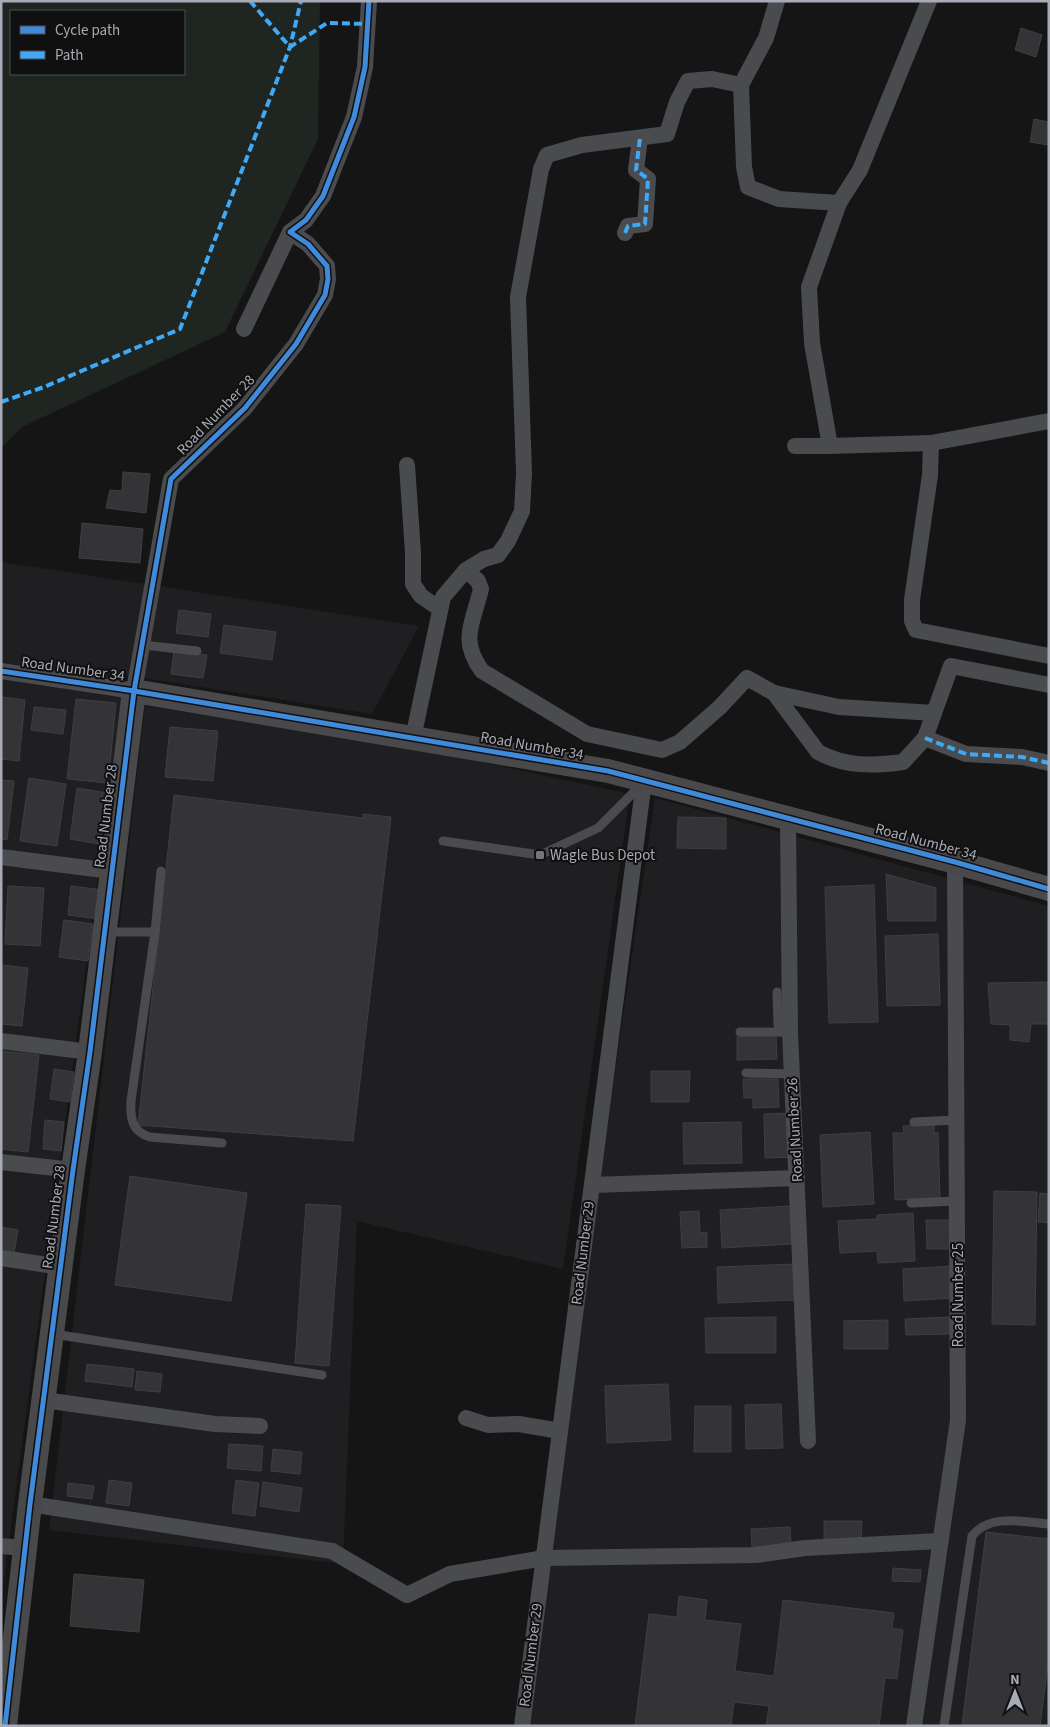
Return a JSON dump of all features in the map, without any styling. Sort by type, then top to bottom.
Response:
[{"type":"street","points":[[244,329],[290,232],[306,220],[323,196],[354,117],[365,66],[369,1]]},
{"type":"street","points":[[777,1],[766,38],[741,85],[744,167],[748,187],[779,199],[839,203]]},
{"type":"street","points":[[830,446],[812,344],[809,287],[839,203],[860,170],[929,1]]},
{"type":"street","points":[[413,738],[443,597],[466,570],[484,558],[498,555],[508,541],[522,511],[524,473],[518,297],[540,169],[547,155],[559,150],[620,139],[667,134],[678,102],[688,81],[712,79],[741,85]]},
{"type":"street","points":[[626,233],[628,226],[645,224],[648,179],[636,170],[640,138]]},
{"type":"street","name":"Road Number 28","points":[[5,1726],[30,1504],[90,1052],[134,691],[171,479],[245,408],[296,344],[325,295],[328,279],[327,266],[308,244],[290,232]]},
{"type":"street","points":[[795,446],[931,443],[1049,421]]},
{"type":"street","points":[[931,443],[930,475],[912,600],[912,621],[916,630],[1049,656]]},
{"type":"street","points":[[407,466],[413,553],[413,584],[421,596],[440,609]]},
{"type":"street","points":[[466,570],[478,581],[480,589],[468,646],[473,659],[482,671],[588,734],[662,750],[680,742],[720,707],[747,678],[774,693],[839,707],[934,714]]},
{"type":"street","points":[[774,693],[818,752],[829,758],[850,764],[875,766],[903,762],[925,738],[951,666],[1049,685]]},
{"type":"street","name":"Road Number 34","points":[[1,671],[134,691],[608,771],[954,862],[1049,889]]},
{"type":"street","points":[[925,738],[966,754],[1022,757],[1049,763]]},
{"type":"street","name":"Road Number 29","points":[[522,1726],[644,781]]},
{"type":"street","name":"Road Number 26","points":[[788,819],[784,1029],[792,1074],[808,1441]]},
{"type":"street","points":[[1,857],[111,871]]},
{"type":"street","name":"Road Number 25","points":[[914,1726],[958,1420],[954,862]]},
{"type":"street","points":[[1,1041],[90,1052]]},
{"type":"street","points":[[1,1162],[73,1170]]},
{"type":"street","points":[[592,1184],[797,1178]]},
{"type":"street","points":[[1,1258],[60,1267]]},
{"type":"street","points":[[44,1400],[215,1424],[260,1426]]},
{"type":"street","points":[[466,1418],[488,1425],[520,1424],[560,1431]]},
{"type":"street","points":[[30,1504],[332,1551],[407,1595],[450,1574],[544,1558],[756,1554],[805,1548],[940,1541]]},
{"type":"street","points":[[1,1546],[25,1548]]},
{"type":"lane","points":[[142,645],[196,651]]},
{"type":"lane","points":[[443,841],[540,855],[598,828],[644,781]]},
{"type":"lane","points":[[161,871],[155,932],[131,1101],[132,1121],[142,1135],[150,1137],[222,1143]]},
{"type":"lane","points":[[104,932],[155,932]]},
{"type":"lane","points":[[777,992],[784,1007]]},
{"type":"lane","points":[[740,1032],[784,1029]]},
{"type":"lane","points":[[746,1073],[792,1074]]},
{"type":"lane","points":[[914,1122],[957,1120]]},
{"type":"lane","points":[[911,1203],[957,1201]]},
{"type":"lane","points":[[52,1334],[322,1375]]},
{"type":"lane","points":[[944,1726],[972,1536],[981,1525],[995,1521],[1049,1524]]},
{"type":"shaded area","points":[[1,1],[320,1],[318,139],[225,332],[22,427],[1,448]]},
{"type":"shaded area","points":[[1,562],[419,626],[372,714],[125,675],[1,1601]]},
{"type":"shaded area","points":[[145,706],[411,747],[630,794],[563,1269],[357,1221],[343,1564],[49,1530]]},
{"type":"shaded area","points":[[655,798],[1049,906],[1049,1726],[519,1726]]},
{"type":"building","points":[[1021,28],[1042,35],[1036,57],[1015,50]]},
{"type":"building","points":[[1034,119],[1049,122],[1049,145],[1030,142]]},
{"type":"building","points":[[123,472],[150,474],[146,513],[106,508],[110,490],[122,491]]},
{"type":"building","points":[[82,523],[143,529],[140,563],[79,558]]},
{"type":"building","points":[[179,610],[211,614],[208,637],[176,633]]},
{"type":"building","points":[[224,625],[276,632],[272,660],[220,653]]},
{"type":"building","points":[[174,651],[207,655],[203,678],[171,674]]},
{"type":"building","points":[[1,697],[25,700],[19,761],[1,759]]},
{"type":"building","points":[[76,699],[116,703],[108,783],[67,779]]},
{"type":"building","points":[[34,707],[66,710],[63,734],[31,730]]},
{"type":"building","points":[[170,727],[218,731],[213,781],[165,777]]},
{"type":"building","points":[[29,778],[66,784],[57,846],[20,841]]},
{"type":"building","points":[[1,780],[14,781],[7,840],[1,839]]},
{"type":"building","points":[[77,788],[108,793],[100,844],[70,839]]},
{"type":"building","points":[[174,795],[363,818],[363,814],[391,817],[353,1141],[138,1125]]},
{"type":"building","points":[[678,817],[726,818],[726,849],[677,848]]},
{"type":"building","points":[[886,874],[936,888],[936,921],[888,921]]},
{"type":"building","points":[[874,885],[878,1022],[829,1023],[825,887]]},
{"type":"building","points":[[8,886],[44,888],[40,946],[5,944]]},
{"type":"building","points":[[71,886],[103,890],[99,919],[68,915]]},
{"type":"building","points":[[64,920],[93,924],[88,961],[59,957]]},
{"type":"building","points":[[938,934],[940,1005],[887,1006],[885,936]]},
{"type":"building","points":[[1,965],[28,968],[22,1026],[1,1024]]},
{"type":"building","points":[[1049,982],[1049,1024],[1031,1024],[1029,1042],[1010,1040],[1010,1025],[991,1024],[988,983]]},
{"type":"building","points":[[737,1036],[776,1036],[777,1059],[737,1060]]},
{"type":"building","points":[[1,1051],[39,1055],[28,1152],[1,1149]]},
{"type":"building","points":[[54,1069],[74,1072],[70,1102],[50,1099]]},
{"type":"building","points":[[651,1071],[690,1071],[689,1102],[651,1102]]},
{"type":"building","points":[[743,1079],[778,1079],[779,1107],[753,1108],[753,1098],[744,1098]]},
{"type":"building","points":[[790,1113],[792,1157],[765,1158],[764,1114]]},
{"type":"building","points":[[45,1120],[64,1122],[61,1151],[43,1149]]},
{"type":"building","points":[[741,1122],[742,1163],[684,1164],[683,1123]]},
{"type":"building","points":[[934,1124],[934,1133],[938,1132],[940,1198],[895,1200],[893,1133],[904,1133],[903,1126]]},
{"type":"building","points":[[870,1132],[874,1204],[823,1207],[820,1135]]},
{"type":"building","points":[[130,1176],[247,1193],[231,1301],[115,1285]]},
{"type":"building","points":[[994,1191],[1037,1192],[1035,1325],[992,1324]]},
{"type":"building","points":[[1040,1193],[1049,1194],[1049,1223],[1038,1222]]},
{"type":"building","points":[[306,1204],[341,1206],[329,1366],[295,1363]]},
{"type":"building","points":[[789,1206],[792,1244],[722,1248],[720,1210]]},
{"type":"building","points":[[699,1211],[700,1233],[707,1232],[707,1247],[682,1248],[680,1212]]},
{"type":"building","points":[[913,1213],[915,1261],[878,1263],[877,1251],[840,1253],[838,1221],[877,1219],[877,1215]]},
{"type":"building","points":[[926,1220],[950,1220],[951,1249],[927,1249]]},
{"type":"building","points":[[1,1227],[18,1230],[14,1253],[1,1251]]},
{"type":"building","points":[[796,1264],[797,1300],[718,1303],[717,1267]]},
{"type":"building","points":[[952,1266],[954,1298],[904,1301],[903,1269]]},
{"type":"building","points":[[776,1317],[776,1353],[706,1353],[705,1318]]},
{"type":"building","points":[[950,1317],[950,1334],[906,1335],[905,1319]]},
{"type":"building","points":[[888,1320],[888,1349],[844,1349],[844,1321]]},
{"type":"building","points":[[87,1364],[134,1369],[132,1387],[85,1381]]},
{"type":"building","points":[[137,1371],[162,1374],[160,1392],[135,1390]]},
{"type":"building","points":[[668,1384],[671,1440],[607,1443],[605,1386]]},
{"type":"building","points":[[781,1404],[783,1448],[746,1449],[745,1405]]},
{"type":"building","points":[[695,1406],[731,1406],[731,1452],[694,1452]]},
{"type":"building","points":[[229,1444],[263,1446],[261,1471],[227,1468]]},
{"type":"building","points":[[273,1449],[302,1452],[300,1474],[271,1471]]},
{"type":"building","points":[[109,1480],[132,1483],[129,1506],[106,1503]]},
{"type":"building","points":[[236,1480],[259,1483],[255,1516],[232,1513]]},
{"type":"building","points":[[263,1482],[302,1488],[299,1512],[260,1506]]},
{"type":"building","points":[[68,1483],[94,1486],[92,1499],[67,1496]]},
{"type":"building","points":[[824,1521],[862,1521],[861,1541],[824,1544]]},
{"type":"building","points":[[790,1527],[791,1545],[752,1547],[751,1529]]},
{"type":"building","points":[[986,1532],[1049,1539],[1049,1655],[1040,1726],[962,1726]]},
{"type":"building","points":[[893,1568],[921,1570],[920,1582],[892,1581]]},
{"type":"building","points":[[74,1574],[144,1580],[139,1632],[70,1626]]},
{"type":"building","points":[[679,1596],[707,1600],[705,1620],[741,1624],[735,1671],[774,1676],[783,1600],[894,1613],[892,1628],[903,1630],[897,1679],[885,1678],[879,1726],[766,1726],[769,1706],[734,1702],[731,1726],[635,1726],[649,1614],[677,1617]]},
{"type":"marked path","points":[[250,1],[290,47],[327,23],[368,24]]},
{"type":"marked path","points":[[1,402],[44,387],[180,329],[290,47],[301,1]]},
{"type":"marked path","points":[[625,233],[628,226],[645,224],[648,179],[636,170],[640,138]]},
{"type":"marked path","points":[[925,738],[966,754],[1022,757],[1049,763]]},
{"type":"cycle path","points":[[5,1726],[30,1504],[90,1052],[134,691],[171,479],[245,408],[296,344],[325,295],[328,279],[327,266],[308,244],[290,232],[306,220],[323,196],[354,117],[365,67],[369,1]]},
{"type":"cycle path","points":[[1,671],[134,691],[608,771],[955,862],[1049,889]]},
{"type":"place","name":"Wagle Bus Depot","points":[[540,855]]}]
